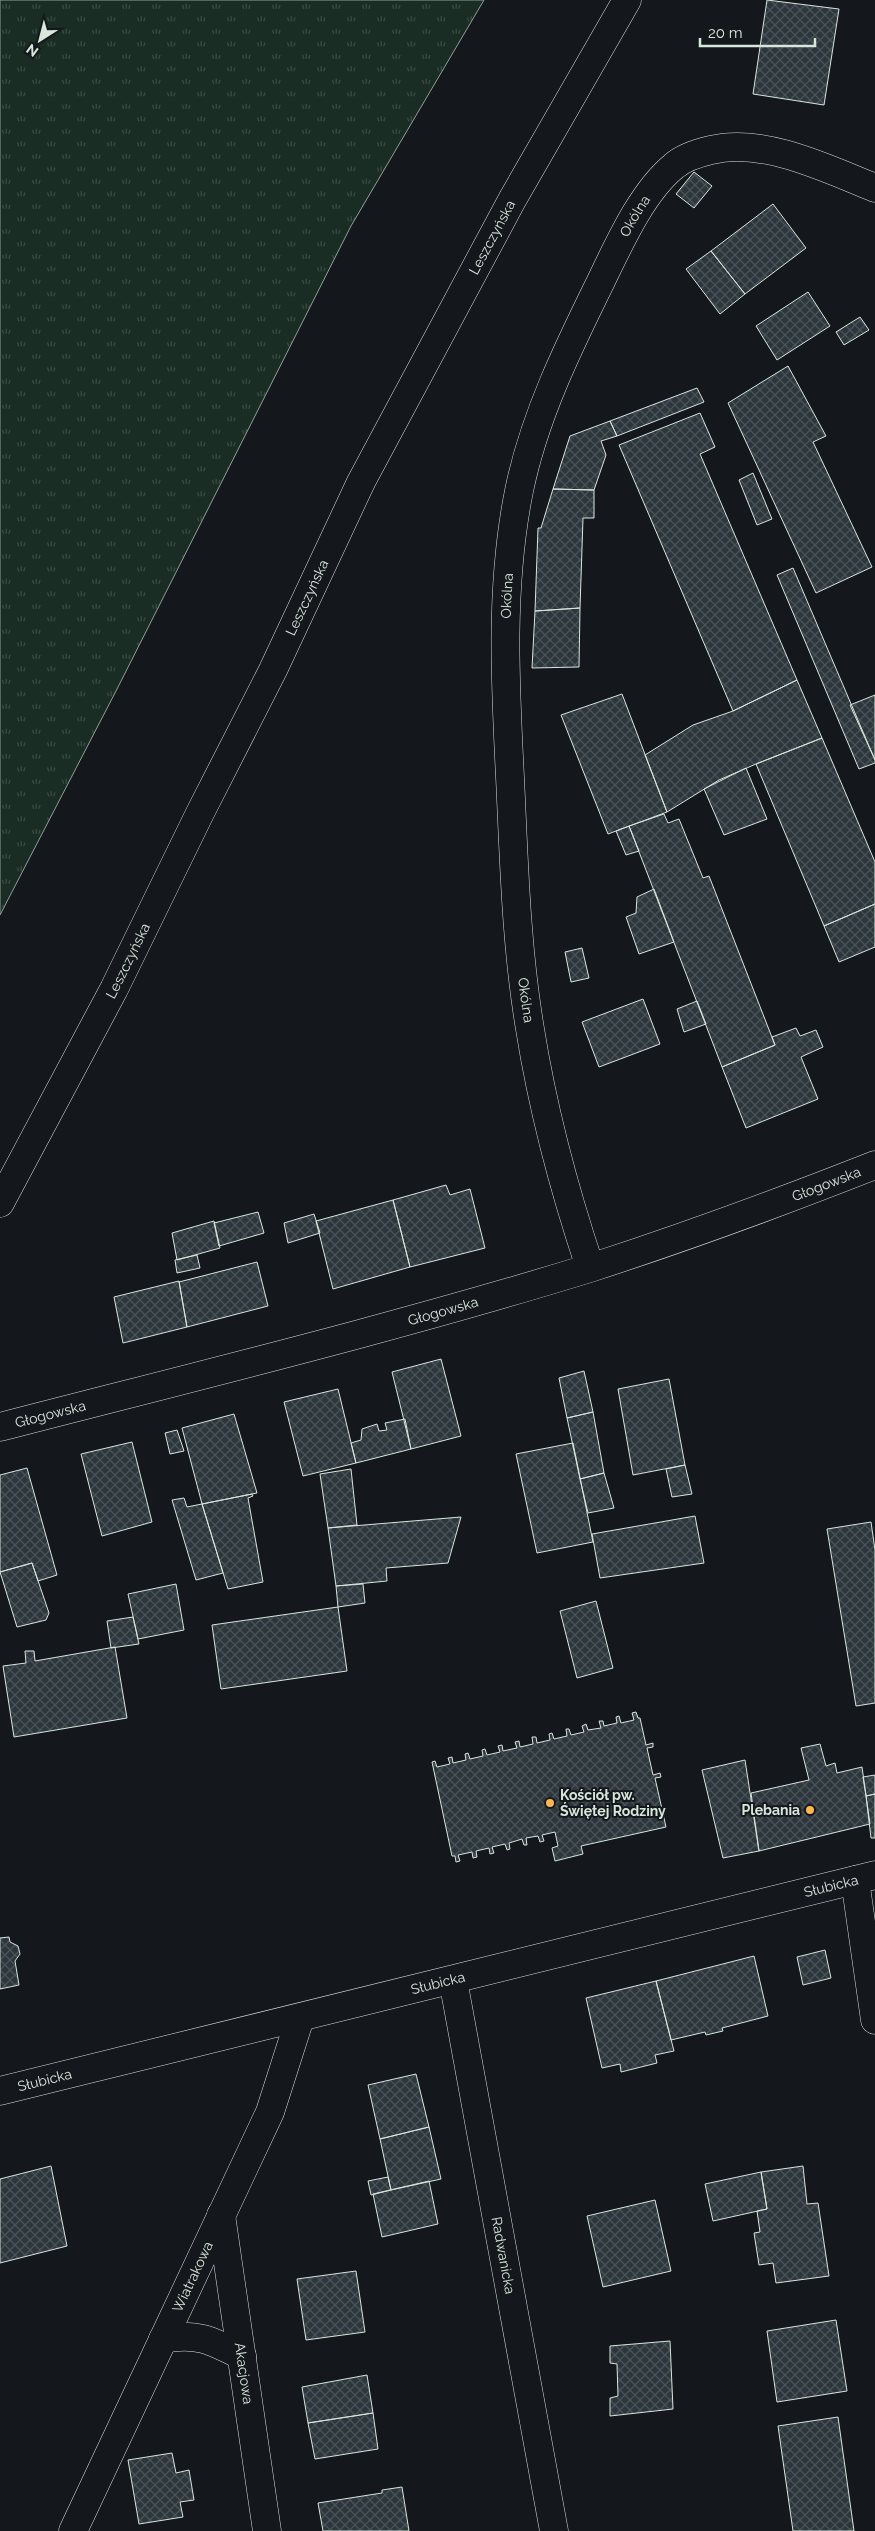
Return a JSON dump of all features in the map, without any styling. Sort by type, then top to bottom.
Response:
[{"type":"street","name":"Leszczyńska","points":[[0,1203],[114,990],[200,812],[273,670],[361,482],[512,200],[627,0]]},
{"type":"street","name":"Okólna","points":[[590,1267],[568,1202],[547,1122],[530,1030],[519,944],[508,749],[505,637],[509,552],[521,479],[554,381],[580,323],[637,213],[655,187],[674,166],[686,158],[714,149],[733,146],[756,148],[808,162],[875,188]]},
{"type":"street","name":"Głogowska","points":[[0,1428],[406,1321],[590,1267],[685,1236],[875,1164]]},
{"type":"street","name":"Słubicka","points":[[0,2091],[865,1877]]},
{"type":"street","points":[[865,1877],[875,2020]]},
{"type":"street","name":"Radwanicka","points":[[453,1980],[554,2531]]},
{"type":"street","name":"Wiatrakowa","points":[[73,2531],[270,2112],[300,2018]]},
{"type":"street","name":"Akacjowa","points":[[221,2215],[267,2531]]},
{"type":"street","points":[[163,2339],[182,2336],[200,2337],[242,2356]]},
{"type":"green space","points":[[0,0],[484,0],[351,226],[116,691],[0,915]]},
{"type":"building","points":[[767,0],[839,9],[824,105],[753,94]]},
{"type":"building","points":[[694,172],[712,186],[694,208],[676,194]]},
{"type":"building","points":[[773,204],[806,248],[745,294],[711,251]]},
{"type":"building","points":[[711,251],[745,294],[720,314],[686,269]]},
{"type":"building","points":[[808,292],[830,326],[777,360],[756,326]]},
{"type":"building","points":[[860,317],[869,330],[844,345],[836,332]]},
{"type":"building","points":[[788,366],[826,436],[813,442],[872,567],[816,593],[728,403]]},
{"type":"building","points":[[697,388],[704,402],[617,436],[610,421]]},
{"type":"building","points":[[700,413],[715,447],[700,454],[797,680],[733,711],[619,445]]},
{"type":"building","points":[[610,421],[617,436],[601,441],[606,455],[594,490],[553,489],[570,436]]},
{"type":"building","points":[[753,473],[772,519],[757,525],[739,480]]},
{"type":"building","points":[[553,489],[594,490],[594,518],[583,518],[580,608],[535,611],[538,528],[541,528]]},
{"type":"building","points":[[793,568],[875,760],[875,763],[859,769],[777,575]]},
{"type":"building","points":[[580,608],[579,667],[532,668],[535,611]]},
{"type":"building","points":[[797,680],[822,738],[719,780],[667,812],[645,755],[693,725],[733,711]]},
{"type":"building","points":[[622,694],[667,812],[608,834],[561,715]]},
{"type":"building","points":[[875,695],[875,760],[850,705]]},
{"type":"building","points":[[822,738],[875,862],[875,904],[824,926],[756,764]]},
{"type":"building","points":[[746,768],[767,819],[724,835],[704,789]]},
{"type":"building","points":[[664,814],[668,823],[679,819],[703,878],[709,876],[775,1045],[722,1067],[629,826]]},
{"type":"building","points":[[629,826],[639,851],[626,855],[616,831]]},
{"type":"building","points":[[654,889],[674,942],[639,954],[626,917],[636,913],[637,897]]},
{"type":"building","points":[[875,904],[875,947],[839,962],[824,926]]},
{"type":"building","points":[[582,948],[589,978],[571,982],[565,952]]},
{"type":"building","points":[[643,999],[660,1044],[599,1067],[582,1022]]},
{"type":"building","points":[[697,1001],[706,1024],[684,1032],[677,1009]]},
{"type":"building","points":[[796,1028],[800,1036],[816,1030],[823,1047],[801,1057],[818,1099],[746,1128],[722,1067],[775,1045],[772,1037]]},
{"type":"building","points":[[446,1185],[450,1195],[470,1189],[485,1248],[410,1267],[393,1200]]},
{"type":"building","points":[[393,1200],[410,1267],[333,1289],[316,1221]]},
{"type":"building","points":[[258,1212],[264,1233],[219,1246],[214,1223]]},
{"type":"building","points":[[314,1214],[320,1233],[288,1243],[284,1223]]},
{"type":"building","points":[[214,1221],[220,1248],[177,1260],[172,1233]]},
{"type":"building","points":[[197,1255],[200,1268],[177,1273],[175,1260]]},
{"type":"building","points":[[257,1262],[268,1306],[187,1327],[179,1282]]},
{"type":"building","points":[[179,1281],[187,1327],[123,1343],[114,1297]]},
{"type":"building","points":[[441,1359],[461,1436],[411,1449],[392,1372]]},
{"type":"building","points":[[584,1371],[593,1412],[567,1418],[559,1378]]},
{"type":"building","points":[[669,1379],[685,1465],[633,1475],[618,1389]]},
{"type":"building","points":[[338,1389],[356,1463],[303,1476],[284,1402]]},
{"type":"building","points":[[593,1412],[604,1473],[580,1479],[567,1418]]},
{"type":"building","points":[[234,1414],[257,1493],[202,1504],[182,1428]]},
{"type":"building","points":[[405,1419],[411,1449],[356,1463],[351,1443],[361,1440],[362,1429],[377,1424],[379,1431],[387,1430],[385,1423]]},
{"type":"building","points":[[177,1430],[184,1451],[170,1454],[165,1433]]},
{"type":"building","points":[[132,1442],[152,1522],[102,1536],[81,1454]]},
{"type":"building","points":[[573,1443],[593,1542],[537,1553],[516,1454]]},
{"type":"building","points":[[685,1465],[692,1494],[672,1497],[666,1469]]},
{"type":"building","points":[[27,1468],[57,1575],[38,1581],[32,1563],[0,1572],[0,1475]]},
{"type":"building","points":[[351,1469],[357,1525],[328,1528],[320,1474]]},
{"type":"building","points":[[604,1473],[614,1508],[588,1513],[580,1479]]},
{"type":"building","points":[[252,1494],[253,1496],[248,1498],[263,1582],[228,1589],[202,1504]]},
{"type":"building","points":[[184,1498],[187,1507],[202,1504],[223,1573],[196,1580],[172,1500]]},
{"type":"building","points":[[695,1516],[704,1563],[600,1578],[592,1534]]},
{"type":"building","points":[[461,1517],[448,1563],[386,1568],[387,1581],[336,1586],[328,1528]]},
{"type":"building","points":[[871,1522],[875,1550],[875,1703],[856,1706],[827,1529]]},
{"type":"building","points":[[32,1563],[49,1613],[46,1620],[17,1627],[0,1572]]},
{"type":"building","points":[[176,1584],[184,1630],[138,1639],[128,1594]]},
{"type":"building","points":[[363,1584],[365,1603],[338,1607],[336,1586]]},
{"type":"building","points":[[596,1601],[613,1668],[577,1678],[560,1611]]},
{"type":"building","points":[[338,1607],[347,1671],[221,1689],[212,1625]]},
{"type":"building","points":[[133,1617],[139,1644],[111,1648],[107,1621]]},
{"type":"building","points":[[115,1647],[127,1718],[14,1737],[3,1666],[26,1663],[25,1651],[34,1651],[35,1661]]},
{"type":"building","name":"Kościół pw. Świętej Rodziny","points":[[636,1712],[638,1718],[640,1718],[646,1745],[653,1743],[653,1747],[647,1748],[653,1775],[660,1773],[661,1777],[655,1778],[666,1827],[581,1846],[583,1854],[555,1861],[552,1848],[558,1846],[555,1832],[542,1835],[544,1841],[540,1842],[538,1836],[526,1838],[527,1845],[524,1845],[522,1839],[509,1843],[510,1849],[507,1850],[505,1844],[492,1847],[494,1853],[490,1854],[489,1848],[476,1851],[477,1857],[473,1858],[472,1852],[458,1855],[460,1861],[456,1862],[455,1856],[452,1856],[432,1762],[435,1761],[437,1767],[450,1764],[448,1758],[452,1757],[453,1763],[466,1760],[465,1754],[468,1753],[470,1759],[483,1756],[482,1750],[485,1749],[487,1755],[500,1752],[498,1746],[502,1745],[503,1751],[517,1748],[515,1742],[519,1741],[520,1747],[533,1744],[532,1737],[536,1737],[537,1743],[550,1740],[549,1734],[552,1733],[554,1739],[567,1736],[566,1729],[569,1729],[571,1735],[584,1732],[582,1726],[586,1724],[588,1730],[601,1728],[599,1721],[603,1721],[604,1726],[617,1723],[616,1717],[619,1716],[621,1723],[634,1720],[632,1713]]},
{"type":"building","name":"Plebania","points":[[820,1744],[826,1766],[835,1763],[837,1773],[862,1767],[870,1824],[759,1851],[751,1793],[809,1780],[801,1748]]},
{"type":"building","points":[[745,1760],[759,1851],[723,1858],[702,1770]]},
{"type":"building","points":[[875,1775],[875,1794],[866,1796],[863,1777]]},
{"type":"building","points":[[875,1794],[875,1838],[871,1838],[866,1796]]},
{"type":"building","points":[[9,1937],[10,1942],[18,1946],[20,1954],[15,1961],[19,1985],[0,1989],[0,1938]]},
{"type":"building","points":[[825,1950],[831,1978],[803,1985],[797,1957]]},
{"type":"building","points":[[754,1956],[768,2016],[722,2028],[723,2031],[706,2035],[705,2032],[671,2040],[656,1981]]},
{"type":"building","points":[[656,1981],[674,2051],[655,2055],[657,2063],[621,2072],[620,2064],[602,2068],[586,1998]]},
{"type":"building","points":[[416,2074],[429,2127],[380,2139],[368,2085]]},
{"type":"building","points":[[429,2127],[441,2179],[391,2190],[380,2139]]},
{"type":"building","points":[[51,2166],[67,2246],[0,2263],[0,2179]]},
{"type":"building","points":[[803,2166],[807,2204],[818,2203],[829,2276],[776,2283],[773,2263],[759,2265],[754,2233],[760,2232],[757,2211],[767,2209],[761,2172]]},
{"type":"building","points":[[761,2172],[767,2209],[713,2221],[705,2184]]},
{"type":"building","points":[[388,2177],[391,2190],[371,2195],[368,2181]]},
{"type":"building","points":[[429,2181],[438,2224],[382,2237],[373,2194]]},
{"type":"building","points":[[655,2200],[671,2271],[603,2287],[587,2216]]},
{"type":"building","points":[[356,2271],[365,2332],[306,2340],[297,2279]]},
{"type":"building","points":[[836,2320],[847,2391],[777,2402],[767,2331]]},
{"type":"building","points":[[670,2341],[673,2409],[610,2416],[610,2398],[618,2396],[617,2364],[610,2363],[610,2346]]},
{"type":"building","points":[[367,2375],[373,2413],[308,2423],[302,2387]]},
{"type":"building","points":[[373,2413],[378,2449],[315,2459],[308,2423]]},
{"type":"building","points":[[838,2417],[854,2531],[793,2531],[778,2426]]},
{"type":"building","points":[[172,2453],[176,2473],[189,2470],[194,2500],[180,2502],[183,2517],[139,2524],[128,2460]]},
{"type":"building","points":[[402,2487],[409,2531],[323,2531],[318,2503],[382,2493],[382,2490]]},
{"type":"place","name":"Kościół pw. Świętej Rodziny","points":[[550,1803]]},
{"type":"place","name":"Plebania","points":[[810,1810]]}]
